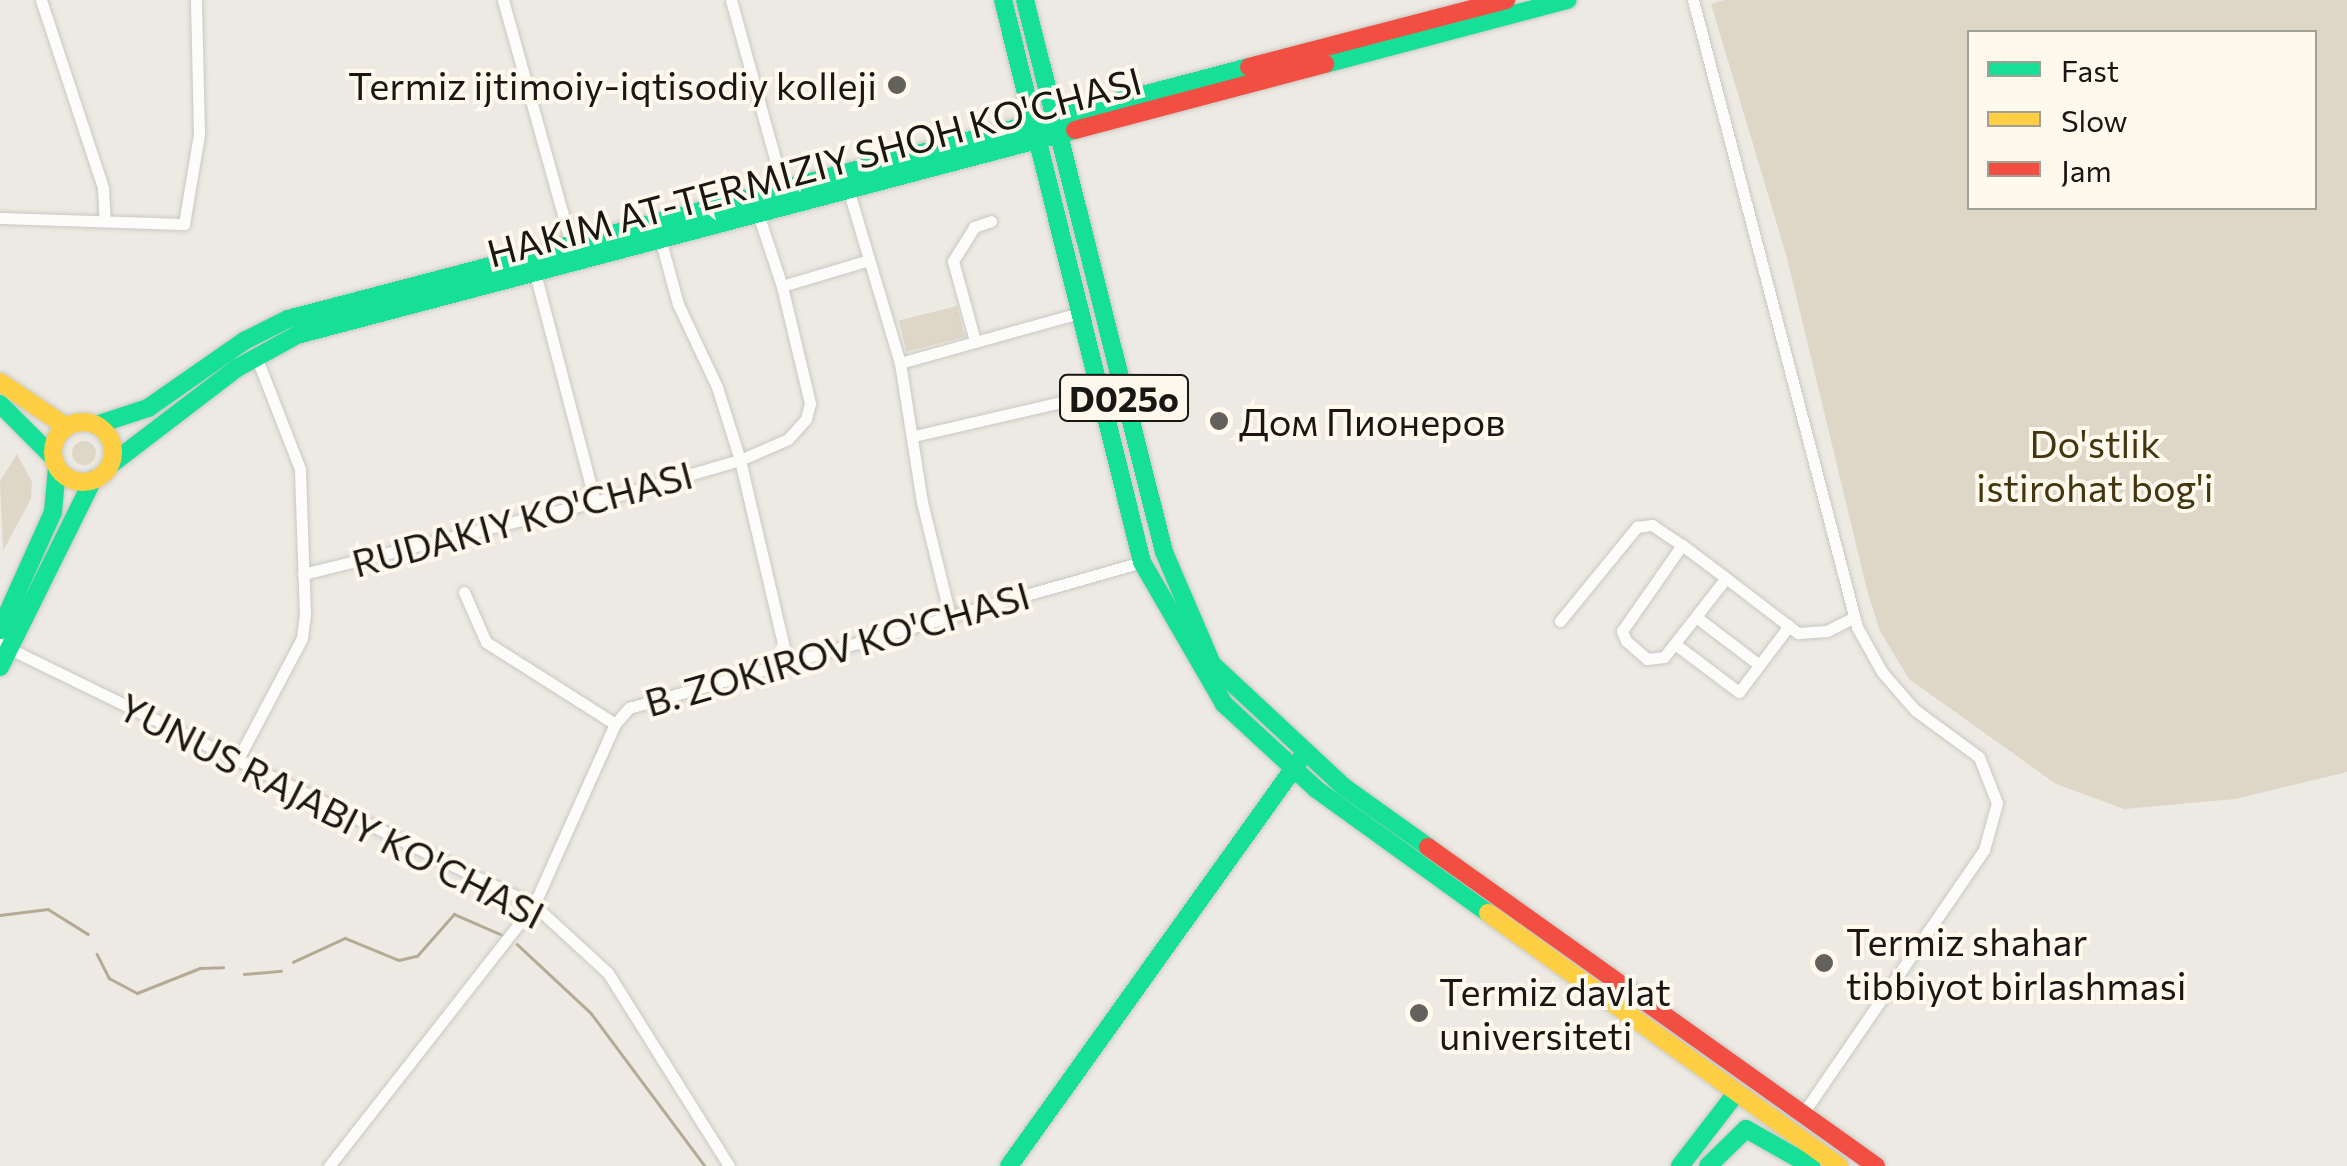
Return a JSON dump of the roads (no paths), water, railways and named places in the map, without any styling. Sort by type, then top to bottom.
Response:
[{"type":"main road","points":[[1003,0],[1142,562],[1224,704],[1299,762],[1009,1166]]},
{"type":"main road","name":"D025o","points":[[1024,0],[1179,600],[1226,682],[1299,762],[1732,1095],[1838,1166]]},
{"type":"main road","name":"HAKIM AT-TERMIZIY SHOH KO'CHASI","points":[[110,465],[256,356],[297,336],[759,217],[1055,127],[1506,0]]},
{"type":"main road","name":"HAKIM AT-TERMIZIY SHOH KO'CHASI","points":[[1055,127],[1568,0]]},
{"type":"main road","name":"HAKIM AT-TERMIZIY SHOH KO'CHASI","points":[[96,425],[148,408],[288,319],[784,191],[1035,133]]},
{"type":"main road","points":[[0,382],[66,427],[96,425],[112,447],[110,465],[93,480],[4,647],[0,667]]},
{"type":"main road","points":[[0,404],[72,480],[93,480]]},
{"type":"main road","points":[[0,630],[53,512],[55,462],[66,427]]},
{"type":"main road","name":"D025o","points":[[1299,762],[1876,1166]]},
{"type":"main road","points":[[1680,1166],[1732,1095],[1734,1078],[1746,1074]]},
{"type":"main road","points":[[1791,1133],[1801,1126],[1803,1113]]},
{"type":"main road","points":[[1708,1166],[1746,1128],[1811,1166]]},
{"type":"street","points":[[41,0],[103,188],[105,221]]},
{"type":"street","points":[[0,218],[184,224],[199,134],[196,0]]},
{"type":"street","points":[[503,0],[572,248]]},
{"type":"street","points":[[731,0],[784,191]]},
{"type":"street","points":[[1694,0],[1854,617],[1882,672],[1916,710],[1979,757],[1997,802],[1984,850],[1803,1113]]},
{"type":"street","points":[[848,192],[900,363],[950,616]]},
{"type":"street","name":"RUDAKIY KO'CHASI","points":[[303,574],[596,502],[740,460],[788,440],[806,419],[806,371],[759,217]]},
{"type":"street","points":[[975,341],[953,261],[974,228],[991,221]]},
{"type":"street","points":[[661,242],[740,460],[787,661]]},
{"type":"street","points":[[782,286],[868,260]]},
{"type":"street","points":[[535,273],[596,502]]},
{"type":"street","points":[[900,363],[1079,314]]},
{"type":"street","points":[[238,761],[302,638],[300,470],[256,356]]},
{"type":"street","points":[[914,436],[1100,393]]},
{"type":"street","points":[[1560,621],[1637,527],[1652,525],[1798,633],[1826,631],[1854,617]]},
{"type":"street","points":[[1682,546],[1622,630],[1647,659],[1664,657],[1726,578]]},
{"type":"street","name":"B. ZOKIROV KO'CHASI","points":[[329,1166],[534,905],[615,724],[642,702],[1142,562]]},
{"type":"street","points":[[464,592],[479,636],[615,724]]},
{"type":"street","points":[[1696,616],[1758,664]]},
{"type":"street","points":[[1675,644],[1739,692],[1789,626]]},
{"type":"street","name":"YUNUS RAJABIY KO'CHASI","points":[[4,647],[534,905],[608,973],[729,1166]]},
{"type":"waterway","points":[[0,915],[48,909],[88,934]]},
{"type":"waterway","points":[[293,962],[345,938],[399,960],[417,956],[454,914],[502,935]]},
{"type":"waterway","points":[[517,944],[591,1013],[705,1166]]},
{"type":"waterway","points":[[97,954],[109,978],[137,993],[200,968],[223,967]]},
{"type":"waterway","points":[[244,974],[281,971]]},
{"type":"place","name":"Termiz ijtimoiy-iqtisodiy kolleji","points":[[897,85]]},
{"type":"place","name":"Дом Пионеров","points":[[1219,421]]},
{"type":"place","name":"Termiz shahar tibbiyot birlashmasi","points":[[1824,963]]},
{"type":"place","name":"Termiz davlat universiteti","points":[[1419,1013]]},
{"type":"park label","name":"Do'stlik istirohat bog'i","points":[[2095,464]]}]
